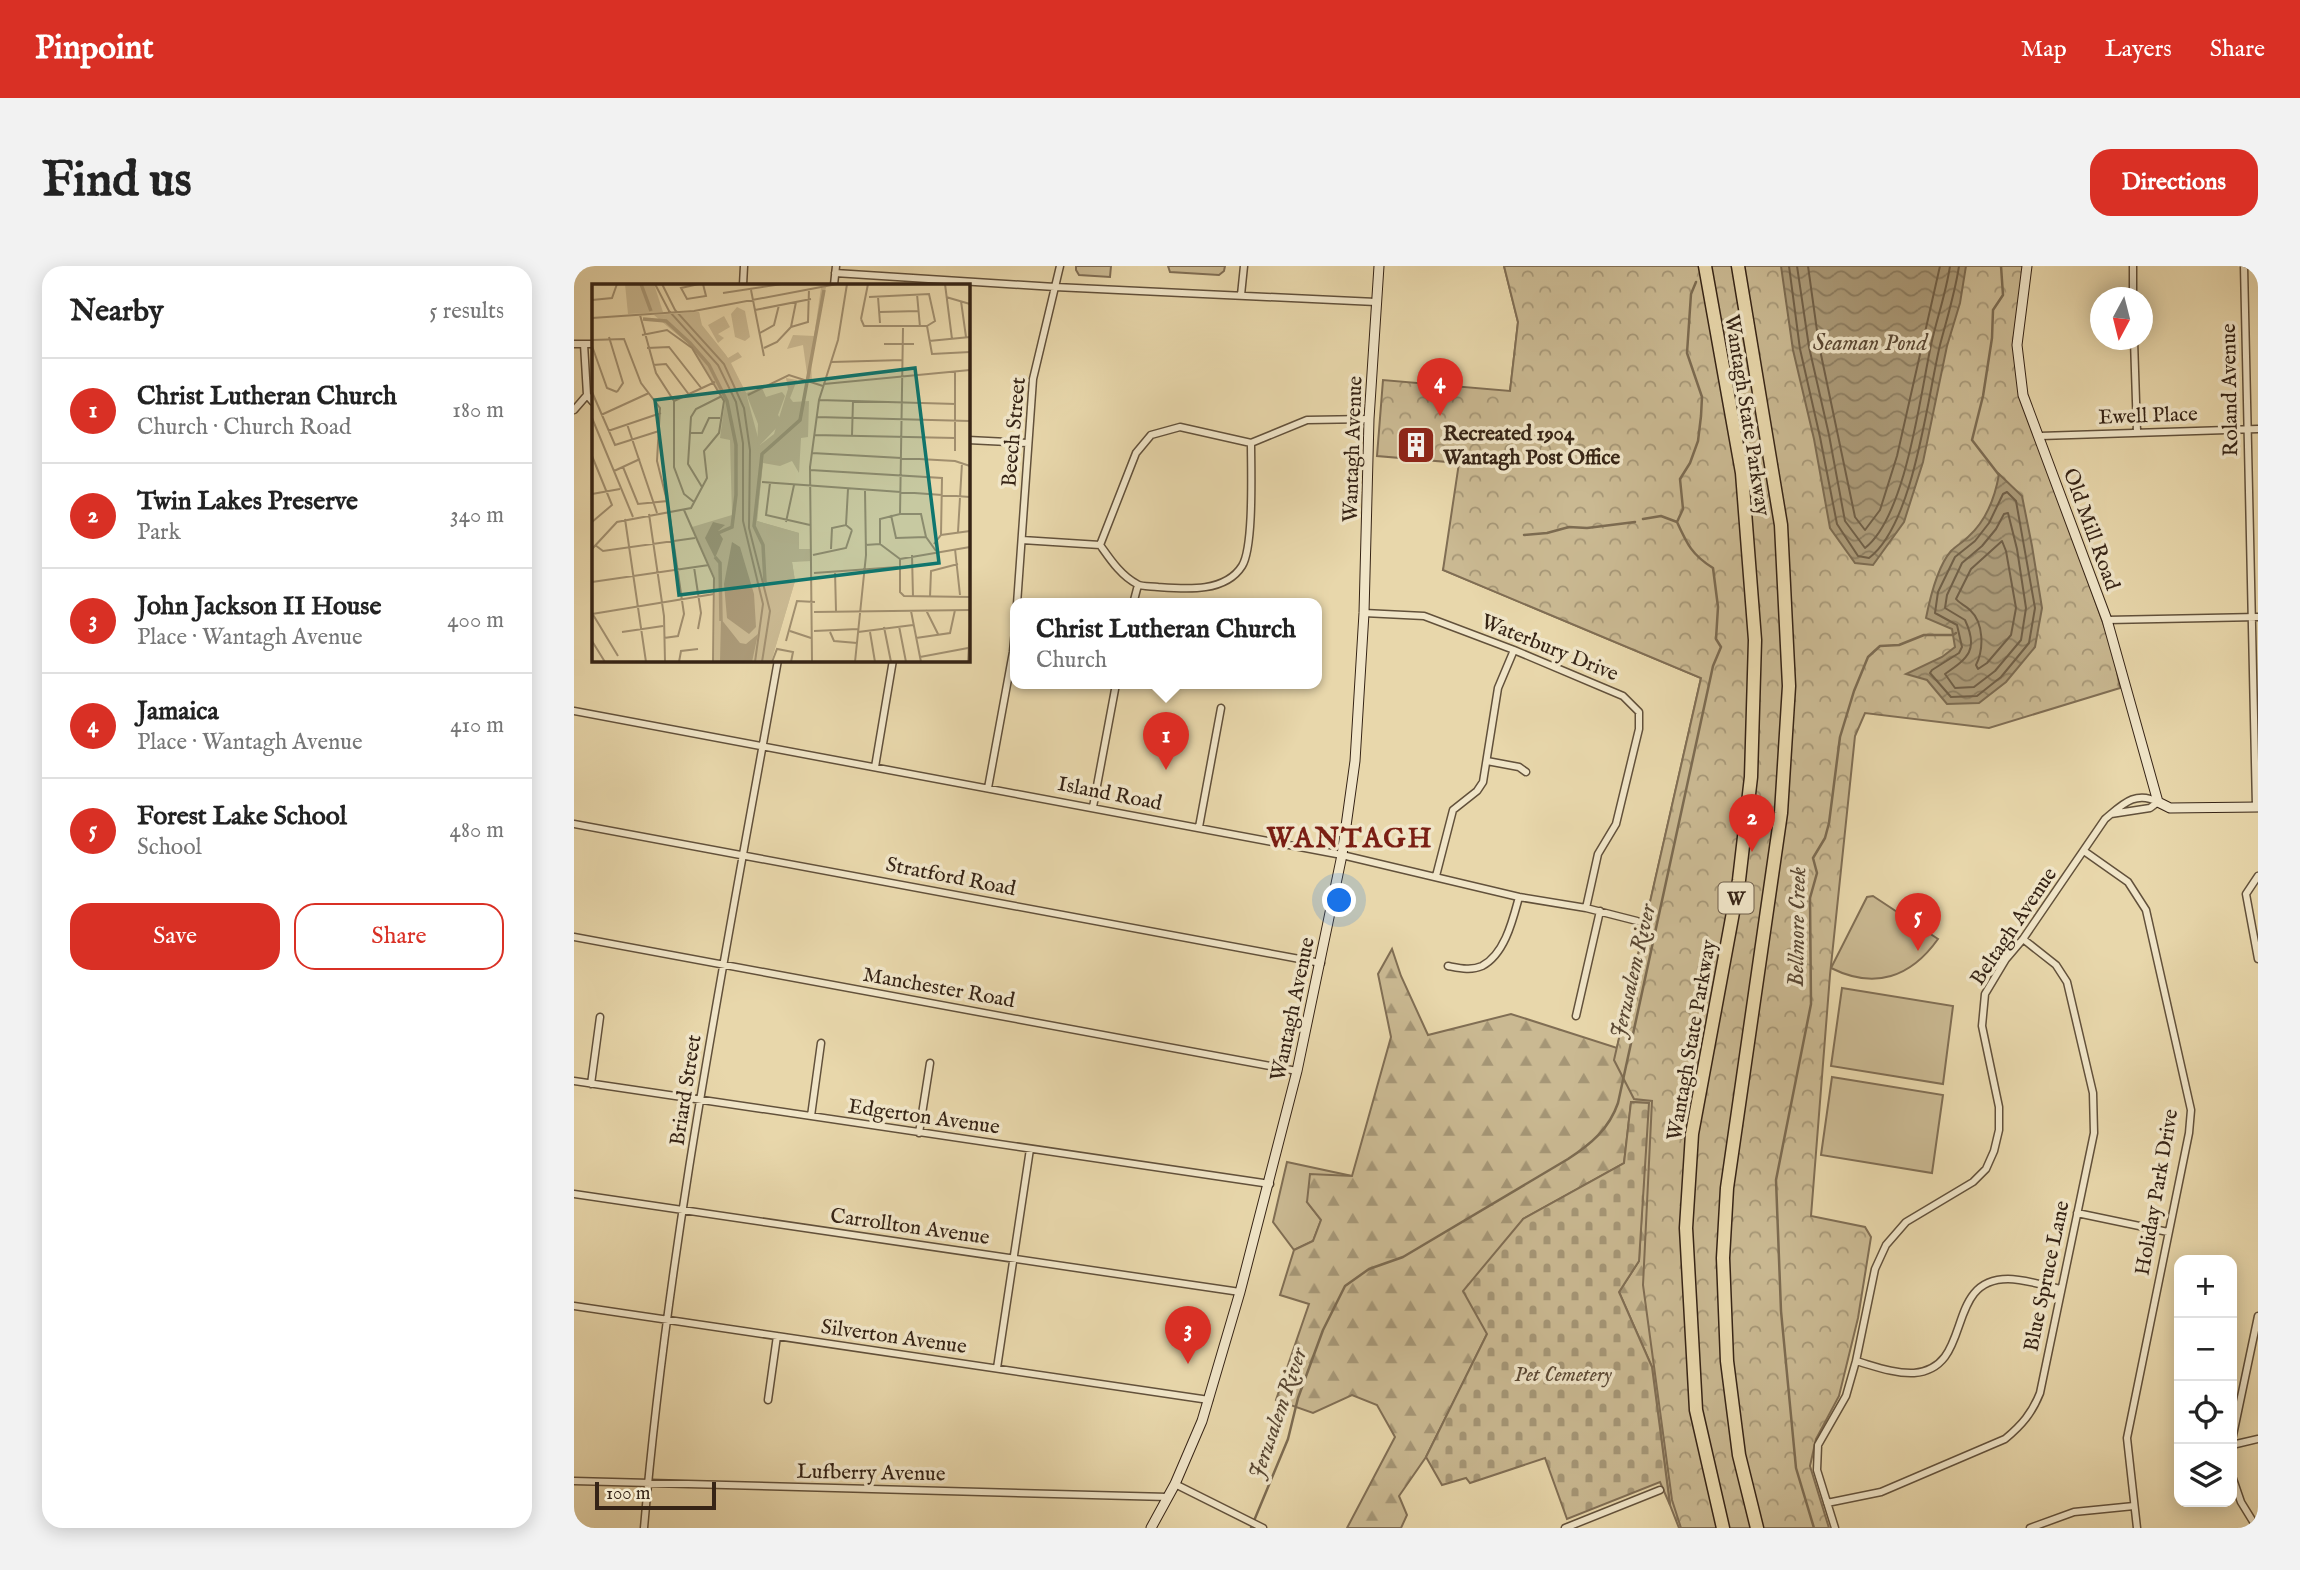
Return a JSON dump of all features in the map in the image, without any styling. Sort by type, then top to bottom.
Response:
[{"type":"highway","name":"Wantagh State Parkway","points":[[1704,266],[1742,473],[1755,640],[1751,777],[1741,867],[1692,1134],[1686,1228],[1696,1410],[1723,1528]]},
{"type":"highway","name":"Wantagh State Parkway","points":[[1738,266],[1781,525],[1789,686],[1781,813],[1727,1188],[1723,1258],[1727,1361],[1739,1455],[1757,1528]]},
{"type":"main road","name":"Wantagh Avenue","points":[[1151,1528],[1175,1484],[1209,1400],[1240,1292],[1297,1071],[1342,855],[1355,761],[1364,613],[1369,419],[1379,266]]},
{"type":"main road","name":"Old Mill Road","points":[[2027,266],[2017,345],[2023,395],[2106,620],[2158,802]]},
{"type":"main road","points":[[2158,802],[2170,808],[2257,807]]},
{"type":"street","points":[[743,284],[744,266]]},
{"type":"street","name":"Beech Street","points":[[1017,598],[1033,379],[1060,266]]},
{"type":"street","points":[[1241,295],[1244,266]]},
{"type":"street","points":[[2133,266],[2133,287]]},
{"type":"street","name":"Roland Avenue","points":[[2244,266],[2247,430],[2255,617],[2257,807]]},
{"type":"street","points":[[835,270],[1055,287],[1376,302]]},
{"type":"street","points":[[574,344],[592,344]]},
{"type":"street","points":[[584,344],[587,395],[592,401]]},
{"type":"street","points":[[2134,350],[2137,432]]},
{"type":"street","points":[[574,410],[587,395]]},
{"type":"street","points":[[1100,545],[1136,453],[1151,435],[1180,427],[1251,443],[1307,419],[1369,419]]},
{"type":"street","name":"Ewell Place","points":[[2040,436],[2258,429]]},
{"type":"street","points":[[970,440],[1028,443]]},
{"type":"street","points":[[1022,540],[1100,545],[1118,568],[1138,585],[1189,589],[1220,583],[1242,565],[1248,547],[1251,443]]},
{"type":"street","points":[[1135,598],[1138,585]]},
{"type":"street","name":"Waterbury Drive","points":[[1364,613],[1424,616],[1623,696],[1639,712],[1639,729],[1616,824],[1598,854],[1586,908]]},
{"type":"street","points":[[2106,620],[2255,617]]},
{"type":"street","points":[[1436,876],[1449,817],[1458,805],[1481,787],[1488,761],[1498,688],[1514,650]]},
{"type":"street","name":"Briard Street","points":[[644,1528],[668,1320],[700,1100],[778,662]]},
{"type":"street","points":[[874,767],[893,662]]},
{"type":"street","points":[[988,788],[1010,668]]},
{"type":"street","points":[[1093,807],[1115,689]]},
{"type":"street","points":[[1199,827],[1221,708]]},
{"type":"street","name":"Island Road","points":[[574,711],[1342,855],[1519,897],[1586,908],[1637,921]]},
{"type":"street","points":[[1488,761],[1519,767],[1526,772]]},
{"type":"street","points":[[2141,797],[2158,802],[2150,808],[2112,814],[2123,804],[2141,797]]},
{"type":"street","name":"Beltagh Avenue","points":[[1835,1528],[1817,1470],[1818,1445],[1846,1396],[1875,1269],[1886,1245],[1906,1223],[1973,1182],[1986,1169],[1994,1151],[1999,1107],[1982,1026],[1983,1002],[1993,979],[2099,826],[2112,814]]},
{"type":"street","name":"Stratford Road","points":[[574,824],[1321,963]]},
{"type":"street","name":"Holiday Park Drive","points":[[2084,851],[2128,882],[2147,910],[2191,1111],[2189,1133],[2127,1438],[2137,1528]]},
{"type":"street","points":[[2258,876],[2246,894],[2258,960]]},
{"type":"street","points":[[1448,966],[1468,969],[1480,967],[1489,961],[1511,927],[1519,897]]},
{"type":"street","points":[[1576,1016],[1600,911]]},
{"type":"street","name":"Manchester Road","points":[[574,937],[1297,1071]]},
{"type":"street","name":"Blue Spruce Lane","points":[[1827,1503],[1881,1492],[2005,1440],[2032,1413],[2040,1393],[2094,1133],[2093,1093],[2067,982],[2056,965],[2023,939]]},
{"type":"street","points":[[591,1084],[600,1017]]},
{"type":"street","points":[[811,1116],[821,1044]]},
{"type":"street","points":[[919,1133],[930,1063]]},
{"type":"street","name":"Edgerton Avenue","points":[[574,1081],[1270,1184]]},
{"type":"street","points":[[997,1368],[1031,1149]]},
{"type":"street","name":"Carrollton Avenue","points":[[574,1194],[1240,1292]]},
{"type":"street","points":[[2077,1213],[2168,1232]]},
{"type":"street","points":[[1856,1361],[1898,1372],[1915,1373],[1926,1370],[1940,1364],[1950,1352],[1965,1305],[1984,1285],[2008,1279],[2061,1289]]},
{"type":"street","name":"Silverton Avenue","points":[[574,1306],[1209,1400]]},
{"type":"street","points":[[2237,1419],[2258,1316]]},
{"type":"street","points":[[768,1400],[777,1336]]},
{"type":"street","points":[[2237,1441],[2258,1439]]},
{"type":"street","name":"Lufberry Avenue","points":[[574,1481],[1168,1497]]},
{"type":"street","points":[[1175,1484],[1262,1527]]},
{"type":"street","points":[[1565,1528],[1660,1490]]},
{"type":"street","points":[[2237,1490],[2257,1528]]},
{"type":"street","points":[[2032,1528],[2074,1512],[2134,1506]]},
{"type":"green space","points":[[1076,266],[1111,266],[1110,277],[1079,275]]},
{"type":"green space","points":[[1168,266],[1225,266],[1219,275],[1170,272]]},
{"type":"green space","points":[[1504,266],[1726,492],[1710,1528],[1679,1528],[1670,1505],[1652,1367],[1619,1292],[1639,1261],[1648,1103],[1631,1102],[1624,1163],[1523,1219],[1487,1334],[1426,1457],[1399,1496],[1407,1515],[1401,1528],[1347,1528],[1395,1437],[1377,1405],[1352,1395],[1313,1413],[1276,1400],[1309,1304],[1280,1295],[1294,1250],[1313,1241],[1321,1220],[1307,1202],[1310,1174],[1352,1176],[1391,1037],[1378,974],[1392,949],[1401,976],[1428,1035],[1511,1014],[1617,1048],[1701,678],[1443,570],[1510,391],[1518,322]]},
{"type":"green space","points":[[1504,266],[2024,266],[2018,383],[2113,651],[2120,688],[1989,728],[1865,713],[1855,736],[1830,975],[1811,1216],[1865,1227],[1871,1237],[1858,1318],[1839,1396],[1816,1439],[1810,1466],[1829,1528],[1681,1528],[1672,1500],[1643,1285],[1652,1101],[1634,1099],[1614,1060],[1701,678],[1443,570],[1459,463],[1377,456],[1383,380],[1510,391],[1518,322]]},
{"type":"green space","points":[[1873,896],[1938,939],[1916,963],[1891,976],[1862,978],[1831,968],[1867,897]]},
{"type":"green space","points":[[1842,988],[1953,1006],[1943,1084],[1831,1066]]},
{"type":"green space","points":[[1832,1077],[1943,1095],[1932,1173],[1821,1155]]},
{"type":"green space","name":"Pet Cemetery","points":[[1631,1102],[1649,1103],[1639,1261],[1619,1292],[1652,1367],[1670,1505],[1660,1482],[1567,1519],[1545,1458],[1470,1483],[1466,1478],[1442,1485],[1426,1457],[1487,1334],[1463,1291],[1523,1219],[1624,1163]]},
{"type":"green space","points":[[1287,1162],[1352,1176],[1307,1202],[1321,1220],[1313,1241],[1294,1250],[1273,1222]]},
{"type":"water","name":"Seaman Pond","points":[[1781,266],[1966,266],[1923,462],[1904,522],[1873,565],[1855,563],[1830,528],[1814,439],[1793,350]]},
{"type":"water","points":[[1999,474],[2022,496],[2042,608],[2035,647],[2006,682],[1979,703],[1947,704],[1927,680],[1906,674],[1942,657],[1955,647],[1952,629],[1926,618],[1930,601],[1946,558],[1975,530],[1985,516]]},
{"type":"waterway","name":"Bellmore Creek","points":[[1999,475],[1972,440],[1983,396],[1992,338],[1993,310],[2003,295],[2001,266]]},
{"type":"waterway","name":"Jerusalem River","points":[[1251,1528],[1288,1439],[1298,1398],[1323,1330],[1345,1286],[1369,1269],[1403,1257],[1568,1159],[1598,1135],[1610,1121],[1618,1103],[1713,666],[1721,647],[1716,639],[1718,607],[1713,568],[1691,548],[1677,522],[1683,509],[1680,479],[1690,463],[1698,441],[1701,416],[1702,397],[1687,353],[1691,294],[1696,282]]},
{"type":"waterway","points":[[1643,519],[1661,516],[1677,522]]},
{"type":"waterway","points":[[1524,535],[1569,527],[1587,528],[1635,522]]},
{"type":"waterway","name":"Bellmore Creek","points":[[1814,1528],[1796,1468],[1781,1311],[1776,1180],[1811,1004],[1810,898],[1817,873],[1813,858],[1825,838],[1840,737],[1868,657],[1880,646],[1899,645],[1924,635],[1956,633]]},
{"type":"place","name":"Jamaica","points":[[1440,416]]},
{"type":"place","name":"Recreated 1904 Wantagh Post Office","points":[[1416,445]]},
{"type":"place","name":"Christ Lutheran Church","points":[[1166,770]]},
{"type":"place","name":"Twin Lakes Preserve","points":[[1752,852]]},
{"type":"place","name":"Forest Lake School","points":[[1918,951]]},
{"type":"place","name":"John Jackson II House","points":[[1188,1364]]},
{"type":"district","name":"WANTAGH","points":[[1350,837]]}]
